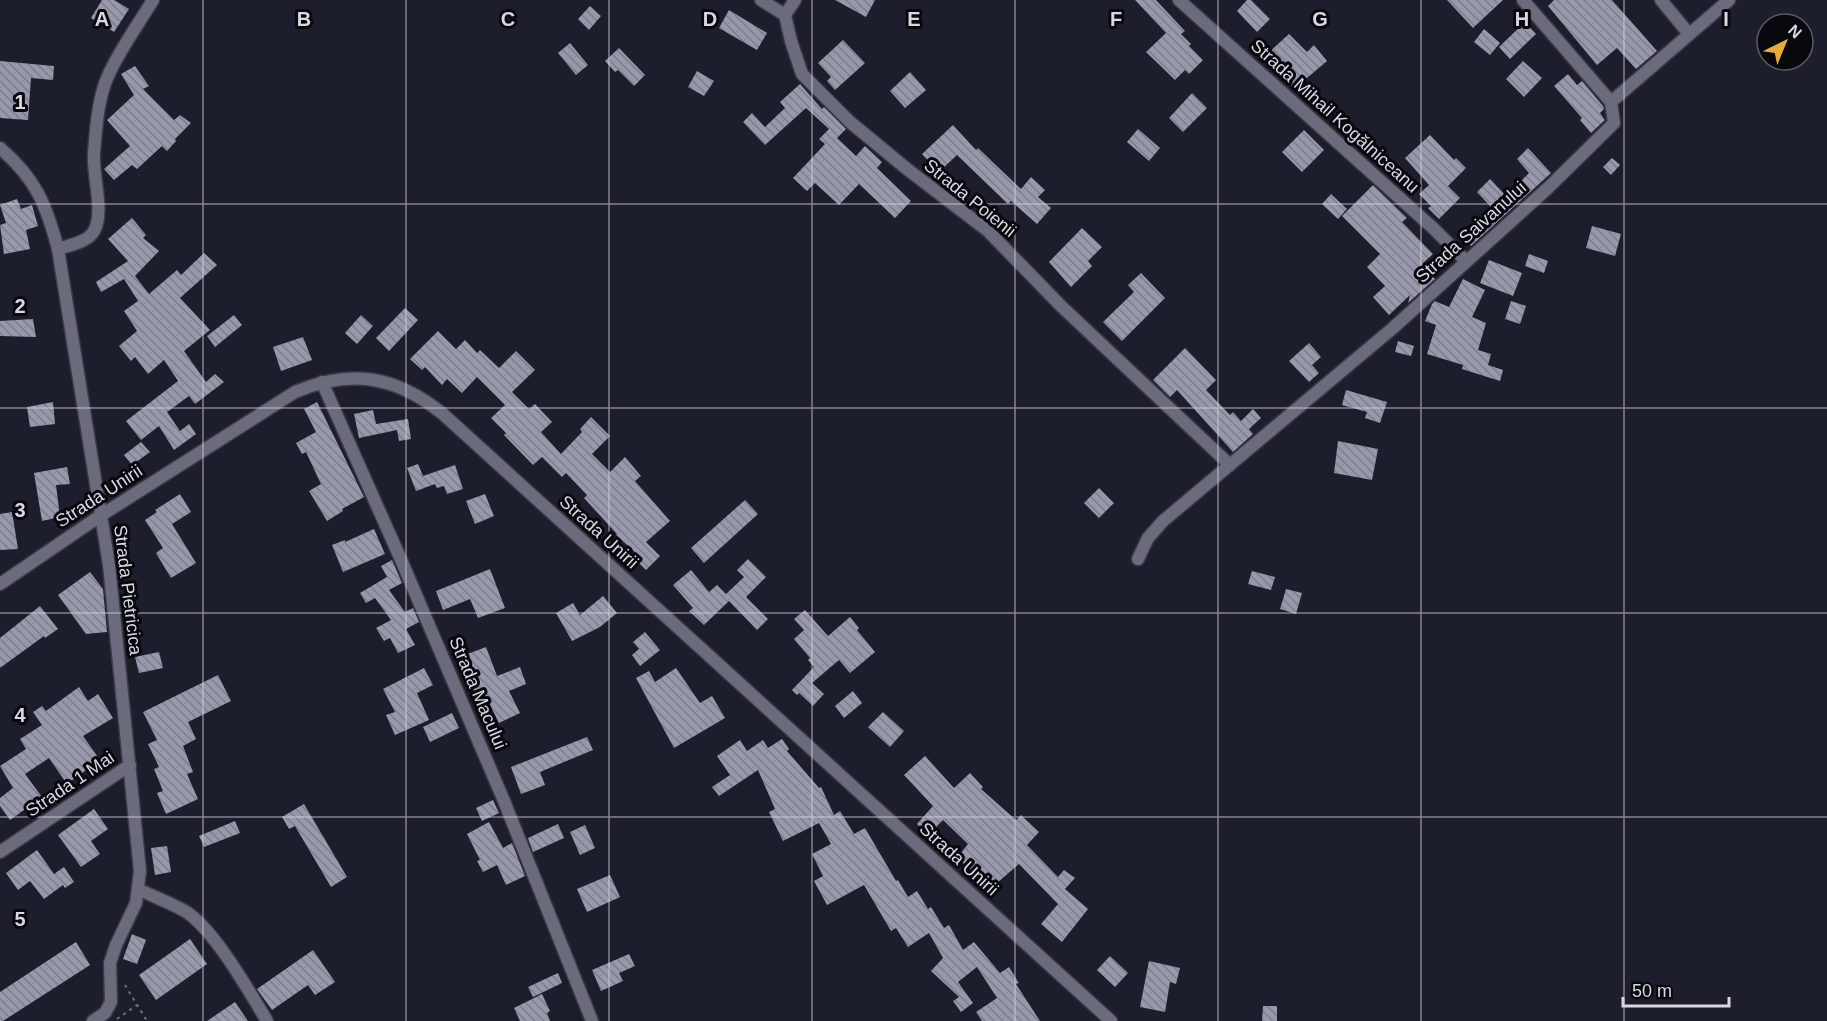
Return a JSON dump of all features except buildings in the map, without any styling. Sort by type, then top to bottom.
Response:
[{"type":"street","points":[[58,249],[84,240],[96,229],[98,207],[93,156],[107,78],[153,0]]},
{"type":"street","points":[[761,0],[785,15],[795,0]]},
{"type":"street","name":"Strada Mihail Kogălniceanu","points":[[1179,0],[1466,261]]},
{"type":"street","points":[[1524,0],[1611,102],[1729,0]]},
{"type":"street","points":[[1661,0],[1689,34]]},
{"type":"street","name":"Strada Poienii","points":[[785,15],[790,41],[802,75],[850,122],[907,170],[988,231],[1061,306],[1230,465]]},
{"type":"street","name":"Strada Saivanului","points":[[1138,559],[1148,538],[1162,521],[1393,328],[1549,187],[1614,123],[1611,102]]},
{"type":"street","name":"Strada Pietricica","points":[[0,148],[20,166],[37,189],[47,211],[58,249],[109,565],[140,872],[136,903],[110,963],[110,1017]]},
{"type":"street","name":"Strada Unirii","points":[[0,584],[100,516],[295,392],[322,382],[351,378],[370,379],[390,384],[416,395],[443,414],[1099,1015],[1111,1021]]},
{"type":"street","name":"Strada Macului","points":[[322,382],[504,801],[592,1021]]},
{"type":"street","name":"Strada 1 Mai","points":[[0,852],[130,765]]},
{"type":"street","points":[[138,889],[186,912],[198,921],[249,990],[267,1021]]},
{"type":"street","points":[[93,1021],[110,1017]]},
{"type":"path","points":[[110,963],[147,1021]]},
{"type":"path","points":[[110,1017],[137,1005]]}]
